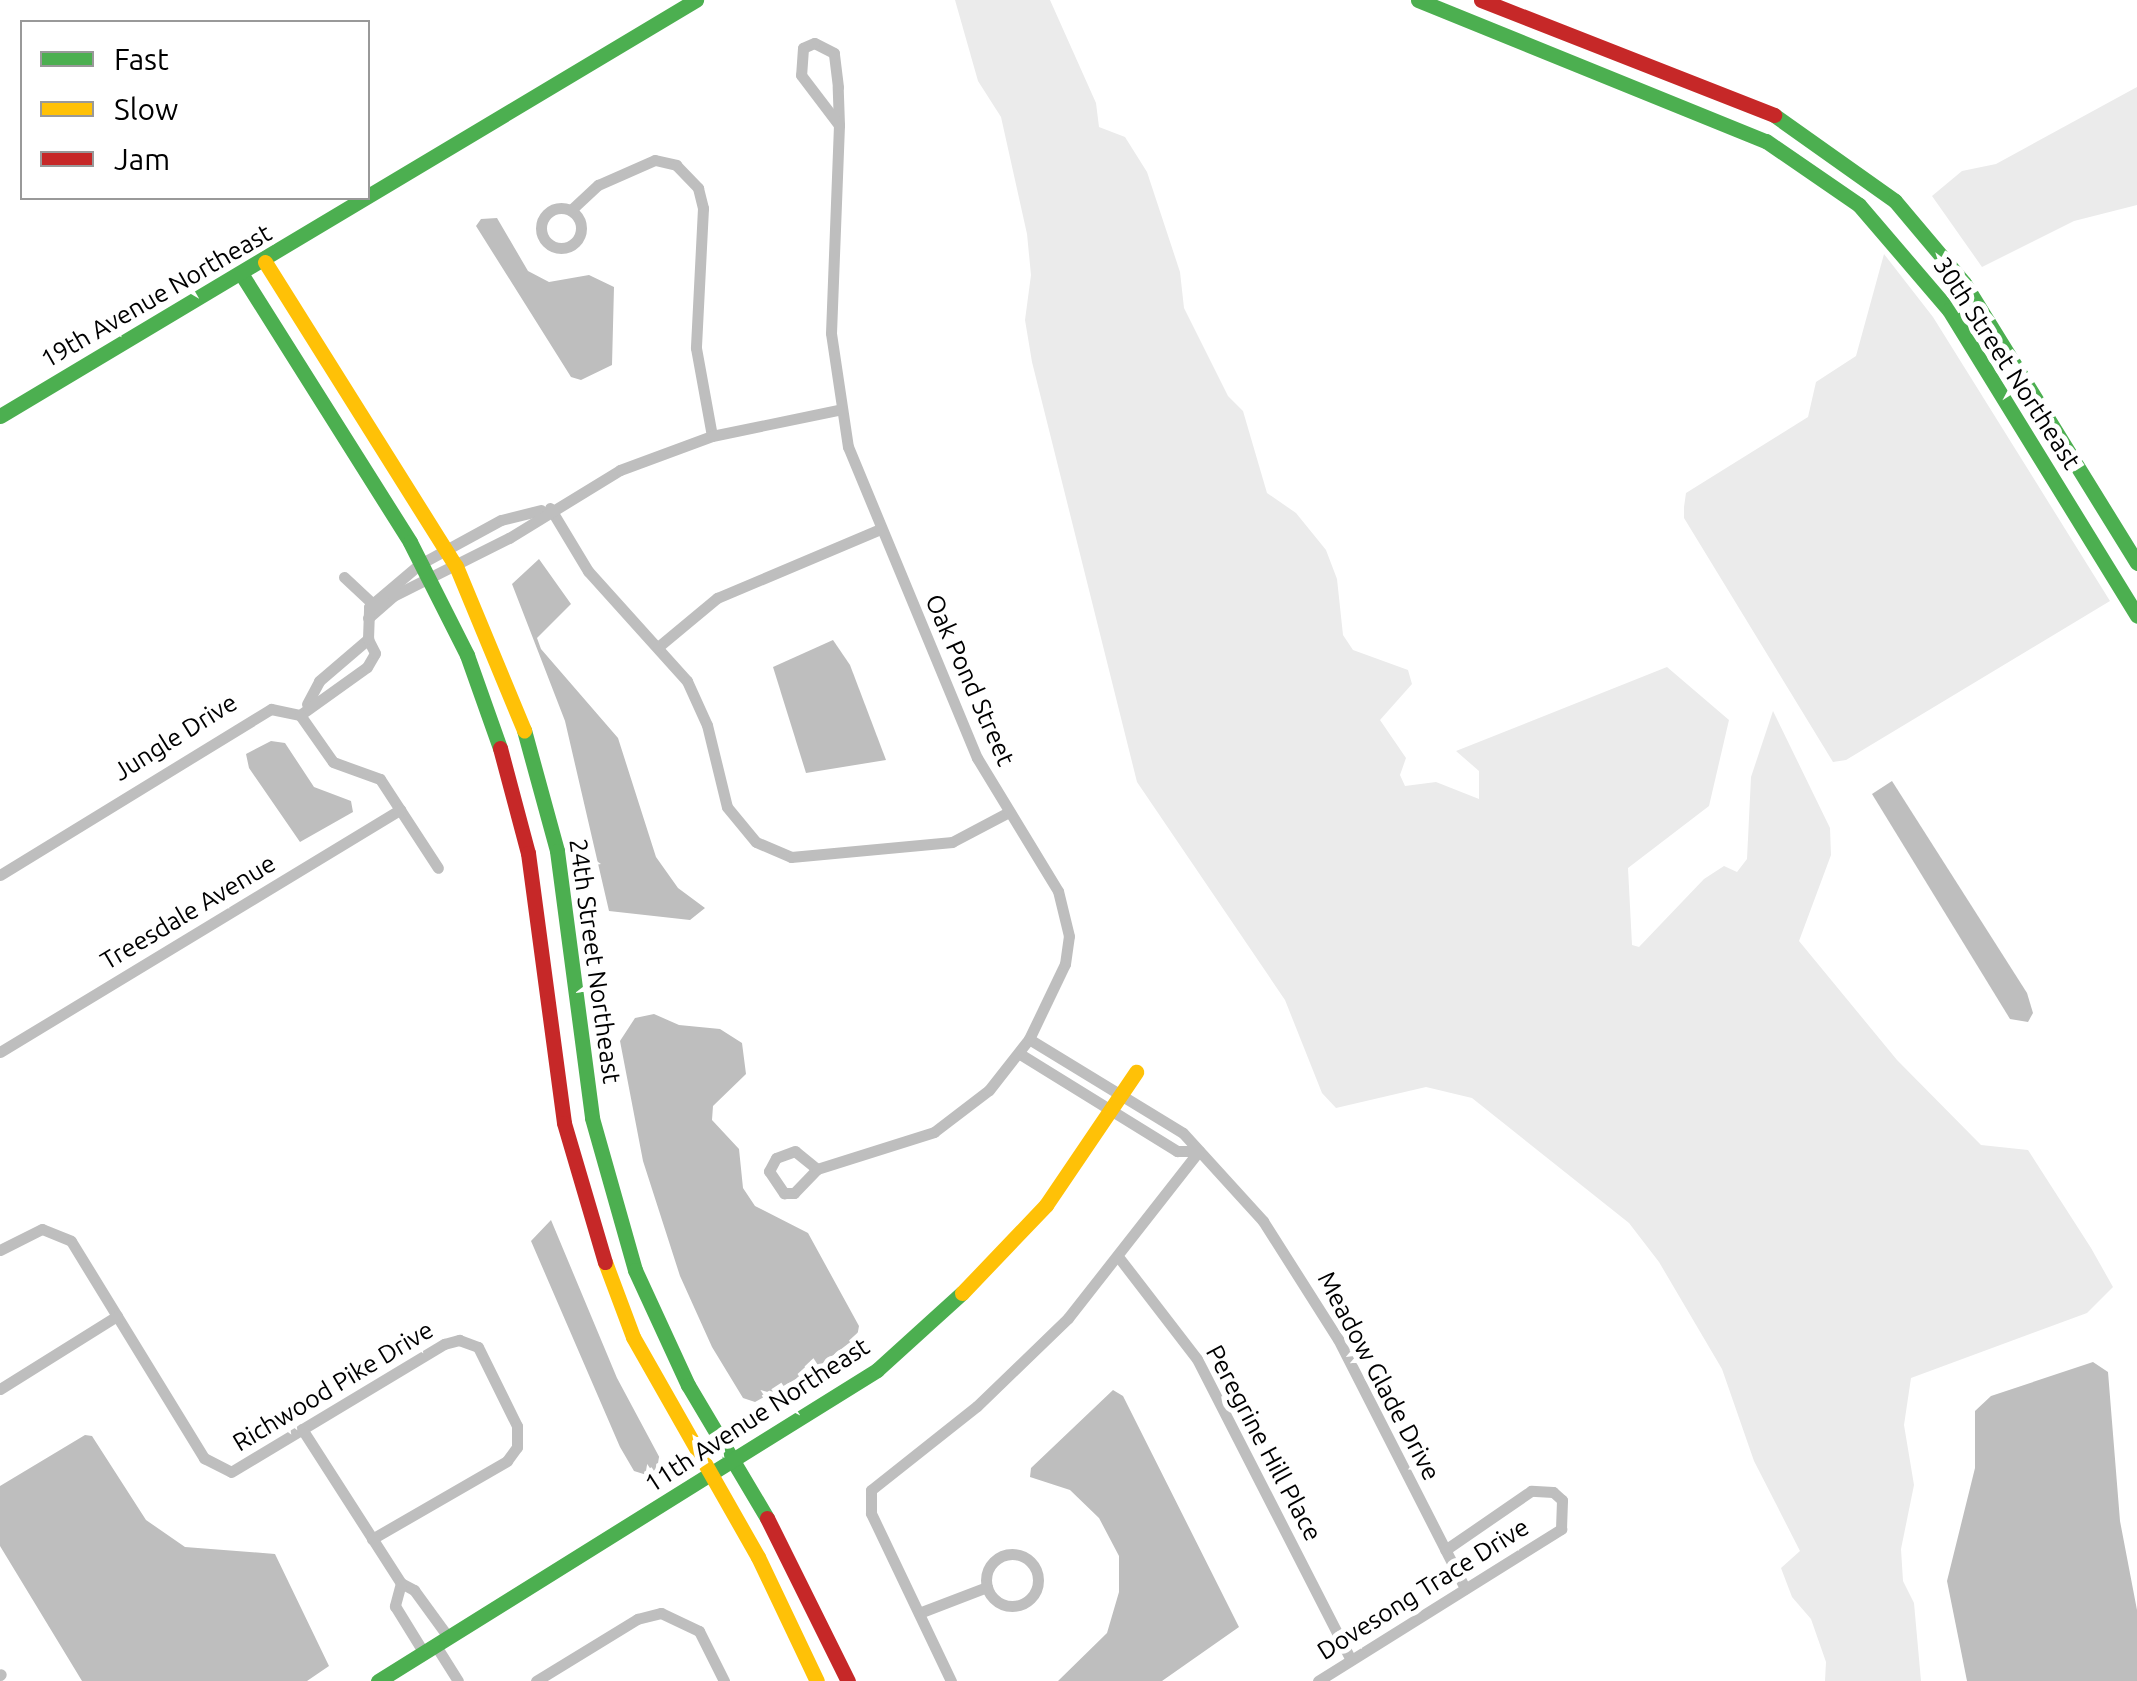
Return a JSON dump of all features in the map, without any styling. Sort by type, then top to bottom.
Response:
[{"type":"street","name":"19th Avenue Northeast","points":[[370,198],[696,0]]},
{"type":"street","name":"30th Street Northeast","points":[[1418,0],[1766,142],[1859,205],[1949,310],[2137,616]]},
{"type":"street","name":"30th Street Northeast","points":[[1481,0],[1764,109],[1812,136],[1895,201],[1964,283],[2137,563]]},
{"type":"street","name":"Oak Pond Street","points":[[817,1170],[934,1132],[989,1090],[1029,1039],[1066,964],[1070,936],[1058,891],[977,758],[880,529],[838,410],[830,299],[839,125],[834,53],[814,43],[803,48],[801,75],[839,125]]},
{"type":"street","points":[[571,210],[598,186],[655,160],[676,165],[698,188],[704,208],[696,348],[712,436]]},
{"type":"street","name":"19th Avenue Northeast","points":[[0,416],[367,200]]},
{"type":"street","name":"24th Street Northeast","points":[[265,262],[456,566],[525,733],[557,851],[579,1044],[609,1188],[657,1322],[781,1540],[848,1681]]},
{"type":"street","name":"24th Street Northeast","points":[[242,275],[422,563],[467,655],[513,791],[537,910],[564,1123],[582,1196],[633,1337],[817,1681]]},
{"type":"street","points":[[368,618],[392,596],[456,566],[550,508],[634,464],[712,436],[838,410]]},
{"type":"street","points":[[300,714],[367,667],[375,653],[368,639],[372,603],[422,563],[500,520],[550,508]]},
{"type":"street","points":[[550,508],[588,571],[658,647],[702,706],[727,808],[772,850],[815,857],[952,842],[1009,812]]},
{"type":"street","points":[[658,647],[717,598],[880,529]]},
{"type":"street","points":[[344,577],[372,603]]},
{"type":"street","points":[[300,714],[319,681],[368,639]]},
{"type":"street","name":"Jungle Drive","points":[[0,874],[255,713],[300,714]]},
{"type":"street","points":[[300,714],[333,762],[380,779],[438,868]]},
{"type":"street","name":"Treesdale Avenue","points":[[0,1052],[400,810]]},
{"type":"street","name":"Meadow Glade Drive","points":[[1029,1039],[1122,1095],[1199,1150],[1263,1221],[1310,1290],[1465,1588]]},
{"type":"street","points":[[1020,1054],[1177,1151],[1199,1150]]},
{"type":"street","name":"11th Avenue Northeast","points":[[378,1681],[877,1370],[936,1320],[1046,1206],[1136,1072]]},
{"type":"street","points":[[951,1681],[871,1513],[871,1490],[978,1406],[1120,1259],[1199,1150]]},
{"type":"street","name":"Richwood Pike Drive","points":[[0,1250],[29,1232],[54,1230],[71,1241],[215,1468],[243,1467],[451,1341],[466,1340],[483,1352],[517,1426],[518,1447],[507,1461],[372,1540]]},
{"type":"street","name":"Peregrine Hill Place","points":[[1120,1259],[1197,1359],[1351,1660]]},
{"type":"street","points":[[0,1389],[117,1316]]},
{"type":"street","points":[[302,1429],[401,1583],[414,1590],[436,1646],[458,1681]]},
{"type":"street","name":"Dovesong Trace Drive","points":[[1318,1681],[1561,1529],[1562,1500],[1552,1492],[1531,1491],[1445,1550]]},
{"type":"street","points":[[1008,1554],[1024,1557],[1036,1570],[1034,1594],[1021,1604],[1004,1605],[987,1587],[993,1562],[1008,1554]]},
{"type":"street","points":[[401,1583],[395,1606],[436,1646]]},
{"type":"street","points":[[919,1613],[987,1587]]},
{"type":"street","points":[[536,1681],[638,1619],[662,1613],[699,1631],[724,1681]]},
{"type":"shaded area","points":[[955,0],[1050,0],[1096,103],[1099,127],[1125,137],[1147,172],[1180,272],[1184,308],[1228,396],[1243,411],[1267,493],[1296,513],[1326,550],[1337,579],[1343,635],[1353,650],[1408,670],[1412,684],[1380,720],[1406,758],[1400,775],[1405,786],[1436,782],[1479,799],[1479,771],[1456,751],[1667,667],[1729,720],[1709,806],[1628,868],[1632,945],[1639,947],[1704,879],[1724,866],[1737,872],[1747,859],[1751,777],[1773,711],[1830,828],[1831,855],[1799,941],[1897,1060],[1981,1145],[2028,1150],[2091,1248],[2113,1287],[2087,1313],[1911,1378],[1904,1425],[1914,1485],[1901,1549],[1903,1581],[1914,1603],[1921,1681],[1825,1681],[1826,1662],[1811,1619],[1792,1597],[1781,1568],[1800,1551],[1754,1461],[1722,1369],[1659,1262],[1629,1223],[1472,1098],[1426,1087],[1336,1108],[1322,1093],[1285,1000],[1137,782],[1032,362],[1025,320],[1031,275],[1027,234],[1001,117],[978,81]]},
{"type":"shaded area","points":[[2137,87],[2137,205],[2074,221],[1982,267],[1932,196],[1962,171],[1996,164]]},
{"type":"shaded area","points":[[497,218],[528,271],[549,282],[589,275],[614,287],[612,365],[581,380],[571,377],[476,226],[481,219]]},
{"type":"shaded area","points":[[1884,254],[1933,317],[2110,601],[1846,760],[1833,762],[1684,518],[1684,507],[1686,493],[1808,417],[1816,382],[1856,356]]},
{"type":"shaded area","points":[[539,559],[571,604],[537,638],[541,649],[618,738],[656,857],[678,888],[705,908],[690,920],[609,911],[565,721],[512,584]]},
{"type":"shaded area","points":[[833,640],[850,665],[886,760],[806,773],[773,667]]},
{"type":"shaded area","points":[[271,741],[285,743],[314,787],[351,801],[353,812],[300,842],[249,768],[246,754]]},
{"type":"shaded area","points":[[1892,781],[2027,993],[2033,1013],[2028,1022],[2010,1019],[1872,794]]},
{"type":"shaded area","points":[[654,1014],[679,1025],[720,1029],[742,1043],[746,1074],[713,1106],[712,1120],[739,1149],[743,1188],[755,1206],[808,1233],[859,1326],[857,1337],[819,1366],[755,1402],[743,1398],[712,1347],[680,1276],[643,1161],[620,1041],[635,1018]]},
{"type":"shaded area","points":[[551,1220],[617,1378],[663,1464],[653,1477],[634,1471],[620,1447],[531,1241]]},
{"type":"shaded area","points":[[2093,1362],[2108,1372],[2120,1521],[2137,1610],[2137,1681],[1967,1681],[1947,1581],[1975,1468],[1975,1411],[1991,1396]]},
{"type":"shaded area","points":[[1113,1390],[1123,1396],[1239,1627],[1162,1681],[1058,1681],[1107,1633],[1119,1592],[1119,1556],[1099,1518],[1070,1490],[1030,1477],[1031,1468]]},
{"type":"shaded area","points":[[85,1435],[92,1436],[146,1520],[185,1547],[275,1554],[329,1666],[307,1681],[82,1681],[0,1546],[0,1486]]},
{"type":"traffic: fast","points":[[370,195],[696,0]]},
{"type":"traffic: fast","points":[[1418,0],[1766,141],[1859,205],[1949,310],[2137,616]]},
{"type":"traffic: fast","points":[[1774,115],[1895,201],[1964,283],[2137,563]]},
{"type":"traffic: fast","points":[[0,416],[361,200]]},
{"type":"traffic: fast","points":[[242,275],[410,542],[467,655],[500,748]]},
{"type":"traffic: fast","points":[[524,730],[557,851],[592,1118],[635,1270],[688,1385],[767,1518]]},
{"type":"traffic: fast","points":[[378,1681],[877,1370],[962,1293]]},
{"type":"traffic: slow","points":[[265,262],[456,566],[524,730]]},
{"type":"traffic: slow","points":[[962,1293],[1046,1205],[1136,1072]]},
{"type":"traffic: slow","points":[[605,1262],[633,1337],[758,1557],[817,1681]]},
{"type":"traffic: jam","points":[[1481,0],[1774,115]]},
{"type":"traffic: jam","points":[[500,748],[528,853],[564,1123],[605,1262]]},
{"type":"traffic: jam","points":[[767,1518],[848,1681]]}]
